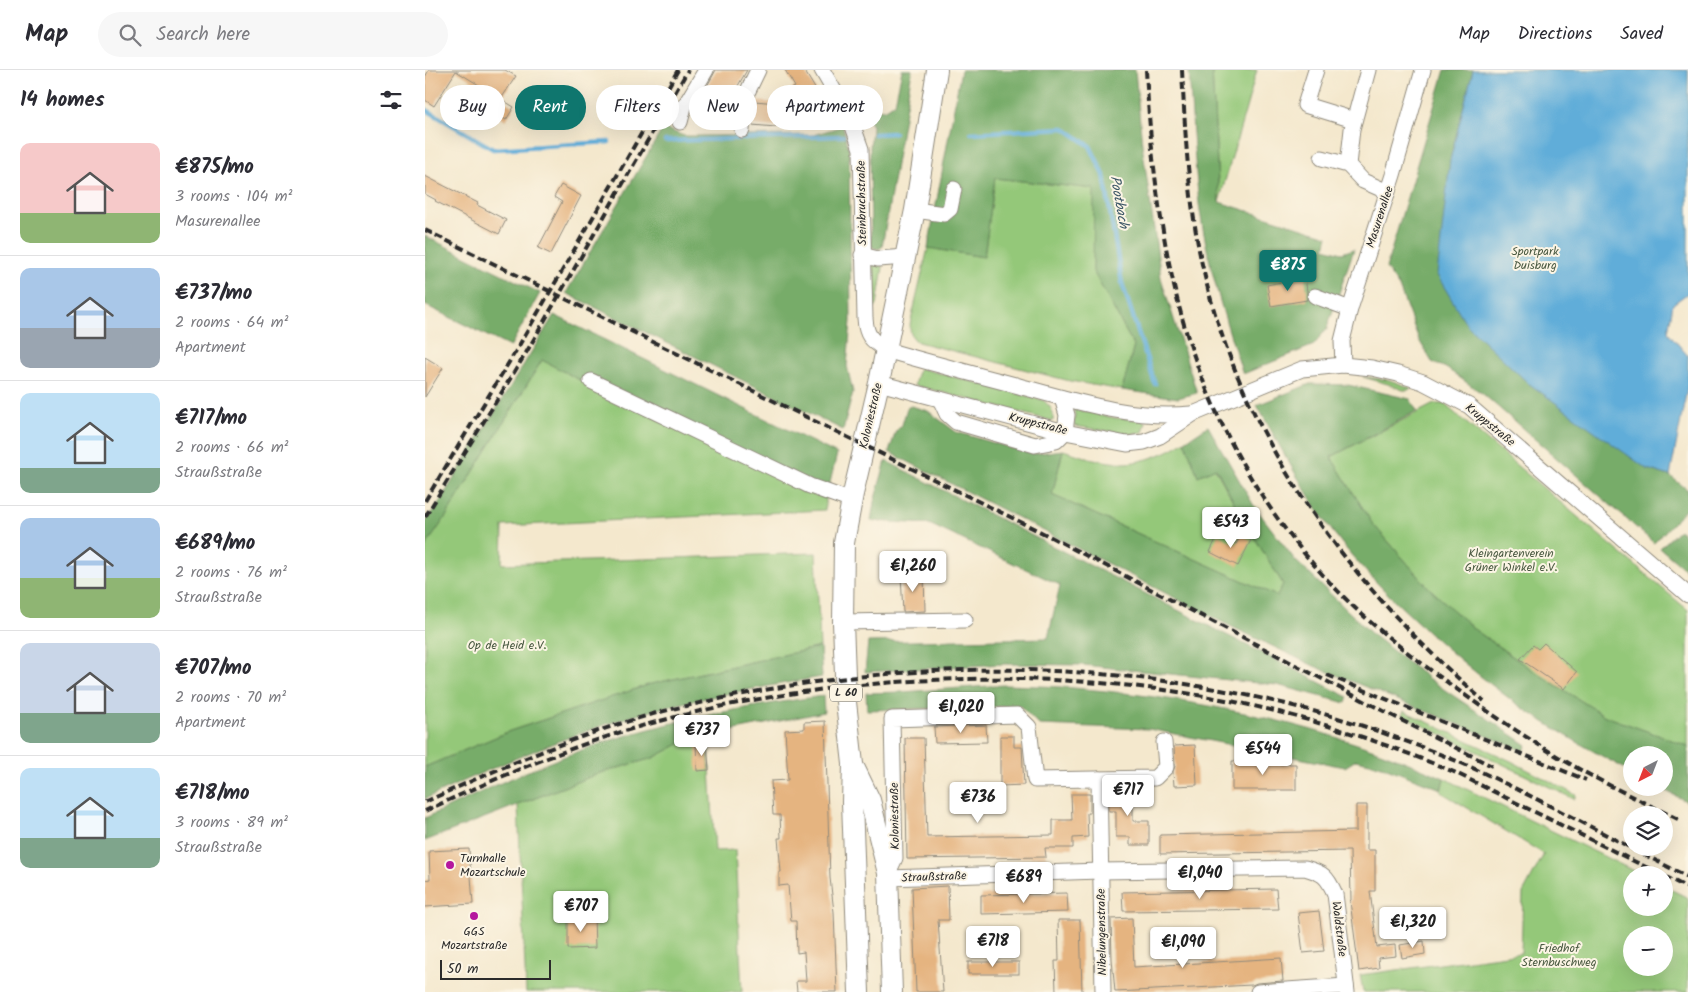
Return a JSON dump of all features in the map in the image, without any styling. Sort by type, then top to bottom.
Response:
[{"type":"main road","name":"Koloniestraße","points":[[859,992],[852,802],[853,764],[846,702],[843,622],[844,543],[906,257],[937,70]]},
{"type":"main road","name":"Koloniestraße","points":[[853,764],[870,800],[888,875],[892,992]]},
{"type":"street","points":[[680,122],[684,107],[706,70]]},
{"type":"street","points":[[751,85],[758,70]]},
{"type":"street","name":"Steinbruchstraße","points":[[822,70],[851,118],[861,149],[862,255],[866,328],[871,340],[886,350]]},
{"type":"street","points":[[1316,70],[1305,105],[1354,120]]},
{"type":"street","points":[[1348,165],[1354,120],[1368,70]]},
{"type":"street","name":"Masurenallee","points":[[1343,365],[1342,341],[1350,309],[1388,192],[1423,70]]},
{"type":"street","points":[[1322,158],[1348,165],[1363,181],[1388,192]]},
{"type":"street","points":[[915,210],[944,214],[950,209],[954,189]]},
{"type":"street","name":"Steinbruchstraße","points":[[862,255],[878,259],[906,257]]},
{"type":"street","points":[[1315,296],[1350,309]]},
{"type":"street","name":"Kruppstraße","points":[[886,350],[1063,398],[1116,410],[1172,416],[1193,414]]},
{"type":"street","name":"Kruppstraße","points":[[879,384],[1065,432],[1127,444],[1144,442],[1160,436],[1193,414],[1302,369],[1343,365],[1372,368],[1423,382],[1469,406],[1688,595]]},
{"type":"street","points":[[591,380],[614,393],[810,486],[852,501]]},
{"type":"street","points":[[940,399],[947,414],[957,422],[1035,446],[1056,441],[1065,432],[1067,415],[1063,398]]},
{"type":"street","points":[[843,622],[965,620]]},
{"type":"street","name":"Koloniestraße","points":[[888,875],[895,858],[896,844],[892,719],[1017,715],[1029,727],[1035,780],[1099,779]]},
{"type":"street","points":[[1100,871],[1099,779],[1155,778],[1166,767],[1164,742]]},
{"type":"street","name":"Straußstraße","points":[[888,875],[1305,868],[1320,872]]},
{"type":"street","name":"Nibelungenstraße","points":[[1100,871],[1103,992]]},
{"type":"street","name":"Waldstraße","points":[[1320,872],[1329,880],[1335,894],[1347,989]]},
{"type":"street","points":[[1258,992],[1347,989]]},
{"type":"green space","points":[[902,70],[912,70],[882,247],[877,249],[871,246],[870,148],[872,130],[883,130],[883,109],[895,103]]},
{"type":"green space","points":[[961,70],[1135,70],[1142,144],[1161,278],[1197,393],[1178,398],[1122,390],[1134,346],[1093,271],[1094,189],[995,178],[984,257],[928,248]]},
{"type":"green space","points":[[1189,70],[1212,70],[1219,202],[1328,236],[1325,248],[1342,253],[1354,249],[1327,328],[1314,345],[1243,374],[1217,290],[1202,226]]},
{"type":"green space","points":[[1212,70],[1257,70],[1219,202]]},
{"type":"green space","points":[[1445,70],[1473,70],[1450,160],[1647,469],[1670,476],[1688,490],[1688,507],[1654,543],[1483,394],[1446,368],[1432,362],[1419,340],[1399,287],[1386,268]]},
{"type":"green space","points":[[662,130],[668,130],[684,136],[813,135],[830,130],[844,130],[849,150],[851,321],[847,366],[853,392],[843,430],[566,293]]},
{"type":"green space","points":[[995,178],[1095,189],[1093,271],[1134,346],[1122,390],[1070,381],[918,342],[912,337],[910,325],[928,248],[984,257]]},
{"type":"green space","points":[[425,236],[540,293],[510,347],[425,305]]},
{"type":"green space","points":[[870,262],[883,267],[877,305],[874,307],[871,306]]},
{"type":"green space","points":[[554,315],[837,454],[826,499],[612,397],[542,360],[445,518],[425,547],[425,523]]},
{"type":"green space","name":"Op de Heid e.V.","points":[[542,360],[612,397],[826,499],[825,510],[503,526],[502,564],[816,553],[820,647],[651,684],[510,731],[425,767],[425,547],[445,518]]},
{"type":"green space","points":[[919,368],[1043,400],[1051,409],[1053,421],[914,385]]},
{"type":"green space","points":[[1363,377],[1389,380],[1411,388],[1403,390]]},
{"type":"green space","points":[[1310,384],[1348,385],[1410,399],[1417,411],[1331,457],[1372,523],[1429,588],[1475,630],[1529,668],[1605,716],[1688,746],[1688,802],[1673,794],[1673,746],[1623,746],[1623,768],[1527,711],[1461,660],[1412,617],[1365,570],[1333,532],[1293,470],[1257,405]]},
{"type":"green space","name":"Kleingartenverein Grüner Winkel e.V.","points":[[1434,404],[1444,404],[1688,610],[1688,746],[1605,716],[1529,668],[1475,630],[1429,588],[1372,523],[1331,457]]},
{"type":"green space","points":[[911,406],[928,411],[956,432],[1032,454],[1063,450],[1052,495],[1277,596],[1283,584],[1240,514],[1216,468],[1198,476],[1185,441],[1208,426],[1254,506],[1295,560],[1374,636],[1433,682],[1527,745],[1524,751],[1314,666],[1224,623],[889,452],[896,431],[902,425],[907,408]]},
{"type":"green space","points":[[1074,409],[1115,418],[1146,422],[1143,432],[1129,434],[1074,426]]},
{"type":"green space","points":[[1185,441],[1198,476],[1215,468],[1240,514],[1283,584],[1277,596],[1052,495],[1063,450],[1100,460],[1131,463],[1156,456]]},
{"type":"green space","points":[[886,461],[1348,697],[1346,703],[1277,685],[1083,665],[1003,664],[865,672],[868,642],[1048,638],[1060,585],[929,524],[871,521],[874,502]]},
{"type":"green space","points":[[1679,530],[1688,538],[1688,572],[1660,548]]},
{"type":"green space","points":[[820,647],[822,677],[702,699],[631,716],[542,748],[425,799],[425,767],[510,731],[651,684]]},
{"type":"green space","points":[[1005,685],[1065,687],[1131,694],[1177,700],[1268,718],[1358,744],[1444,778],[1441,789],[1379,765],[1356,760],[1345,767],[1149,729],[1039,725],[1020,706],[867,710],[866,693]]},
{"type":"green space","points":[[823,696],[824,712],[687,740],[653,758],[597,774],[425,841],[425,818],[562,757],[641,731],[762,705]]},
{"type":"green space","points":[[1404,711],[1511,761],[1576,795],[1574,799],[1402,715]]},
{"type":"green space","points":[[708,736],[715,851],[735,850],[742,992],[526,992],[518,805],[597,774],[653,758],[687,740]]},
{"type":"green space","name":"Friedhof Sternbuschweg","points":[[1444,778],[1624,866],[1623,916],[1673,916],[1673,890],[1688,898],[1688,992],[1363,992],[1360,975],[1521,953],[1523,893],[1544,854],[1441,792]]},
{"type":"water","name":"Sportpark Duisburg","points":[[1473,70],[1688,70],[1688,293],[1673,304],[1668,332],[1688,356],[1688,384],[1670,476],[1647,469],[1528,383],[1467,325],[1437,275],[1450,160]]},
{"type":"building","points":[[429,70],[505,70],[516,76],[505,93],[505,85],[479,85],[456,71],[447,85],[440,85],[440,96],[434,106],[425,100],[425,77]]},
{"type":"building","points":[[716,70],[747,70],[738,85],[708,85]]},
{"type":"building","points":[[785,70],[804,70],[813,85],[794,85]]},
{"type":"building","points":[[505,101],[514,107],[505,119]]},
{"type":"building","points":[[757,101],[767,102],[767,126],[757,125]]},
{"type":"building","points":[[425,176],[478,203],[477,205],[506,220],[499,234],[425,194]]},
{"type":"building","points":[[561,185],[581,196],[551,254],[538,248],[562,202],[554,197]]},
{"type":"building","points":[[1305,277],[1307,300],[1271,306],[1267,285]]},
{"type":"building","points":[[425,357],[443,368],[425,397]]},
{"type":"building","points":[[1218,535],[1236,544],[1241,535],[1251,540],[1238,566],[1210,552]]},
{"type":"building","points":[[924,574],[925,611],[903,612],[901,575]]},
{"type":"building","points":[[1544,643],[1577,672],[1564,689],[1520,659],[1533,645],[1538,649]]},
{"type":"building","points":[[825,721],[830,878],[834,912],[837,992],[797,992],[796,981],[806,981],[804,952],[797,953],[796,921],[791,921],[788,885],[779,886],[779,872],[781,872],[778,838],[781,838],[780,815],[773,815],[771,781],[788,780],[785,730],[804,729],[804,722]]},
{"type":"building","points":[[986,725],[987,742],[935,743],[934,727]]},
{"type":"building","points":[[1000,736],[1014,736],[1014,747],[1022,747],[1024,785],[1000,786]]},
{"type":"building","points":[[905,738],[924,738],[927,837],[1053,835],[1053,820],[1072,820],[1071,794],[1090,794],[1090,813],[1087,813],[1088,837],[1073,838],[1073,848],[1045,848],[1046,857],[907,859]]},
{"type":"building","points":[[707,742],[709,770],[697,771],[696,743]]},
{"type":"building","points":[[1195,745],[1197,785],[1174,786],[1174,746]]},
{"type":"building","points":[[1232,761],[1255,761],[1255,764],[1296,764],[1296,790],[1232,790]]},
{"type":"building","points":[[1110,788],[1133,788],[1133,821],[1149,821],[1149,845],[1130,845],[1130,837],[1116,837],[1116,811],[1109,811]]},
{"type":"building","points":[[1356,805],[1367,805],[1367,850],[1375,850],[1375,891],[1370,891],[1377,947],[1395,945],[1396,956],[1378,958],[1379,968],[1359,971],[1350,901],[1350,851],[1160,854],[1160,835],[1356,831]]},
{"type":"building","name":"Turnhalle Mozartschule","points":[[469,849],[473,904],[425,907],[425,880],[430,879],[429,851]]},
{"type":"building","points":[[948,886],[949,920],[938,920],[943,992],[916,992],[912,888]]},
{"type":"building","points":[[1276,889],[1278,909],[1123,911],[1122,892]]},
{"type":"building","points":[[1067,893],[1068,912],[981,914],[981,895]]},
{"type":"building","points":[[1319,911],[1324,951],[1303,953],[1298,913]]},
{"type":"building","points":[[594,916],[595,948],[568,949],[568,917]]},
{"type":"building","points":[[1132,918],[1134,967],[1281,958],[1283,981],[1252,985],[1115,992],[1111,919]]},
{"type":"building","points":[[1058,920],[1080,920],[1082,992],[1056,992],[1055,961],[1059,961]]},
{"type":"building","points":[[1424,941],[1425,954],[1402,958],[1400,945]]},
{"type":"building","points":[[968,962],[1019,962],[1019,974],[968,974]]},
{"type":"waterway","name":"Pootbach","points":[[425,109],[493,149],[609,142]]},
{"type":"waterway","name":"Pootbach","points":[[971,133],[1064,128],[1090,146],[1104,175],[1122,283],[1155,384]]},
{"type":"waterway","name":"Pootbach","points":[[874,134],[895,133]]},
{"type":"waterway","name":"Pootbach","points":[[665,141],[843,136]]},
{"type":"railway","points":[[425,501],[517,349],[678,70]]},
{"type":"railway","points":[[425,517],[526,353],[688,70]]},
{"type":"railway","points":[[1146,70],[1152,153],[1159,208],[1169,263],[1187,335],[1202,379],[1242,462],[1266,501],[1293,539],[1323,575],[1355,608],[1411,656],[1516,730],[1570,764],[1680,820]]},
{"type":"railway","points":[[1182,70],[1190,183],[1199,250],[1216,317],[1239,380],[1269,441],[1303,499],[1343,554],[1386,606],[1434,655],[1484,701]]},
{"type":"railway","points":[[425,230],[1045,534],[1492,766]]},
{"type":"railway","points":[[425,802],[511,764],[600,730],[660,712],[719,699],[787,686],[926,671],[1066,672],[1136,677],[1205,687],[1284,704],[1363,726],[1476,770],[1541,801],[1688,877]]},
{"type":"railway","points":[[1327,675],[1586,780]]},
{"type":"railway","points":[[425,811],[513,772],[603,738],[633,728],[730,705],[868,684],[938,680],[1009,679],[1079,681],[1148,688],[1246,704],[1367,738],[1454,772],[1644,866]]},
{"type":"railway","points":[[1673,880],[1688,888]]},
{"type":"place","name":"Turnhalle Mozartschule","points":[[450,865]]},
{"type":"place","name":"GGS Mozartstraße","points":[[474,916]]}]
